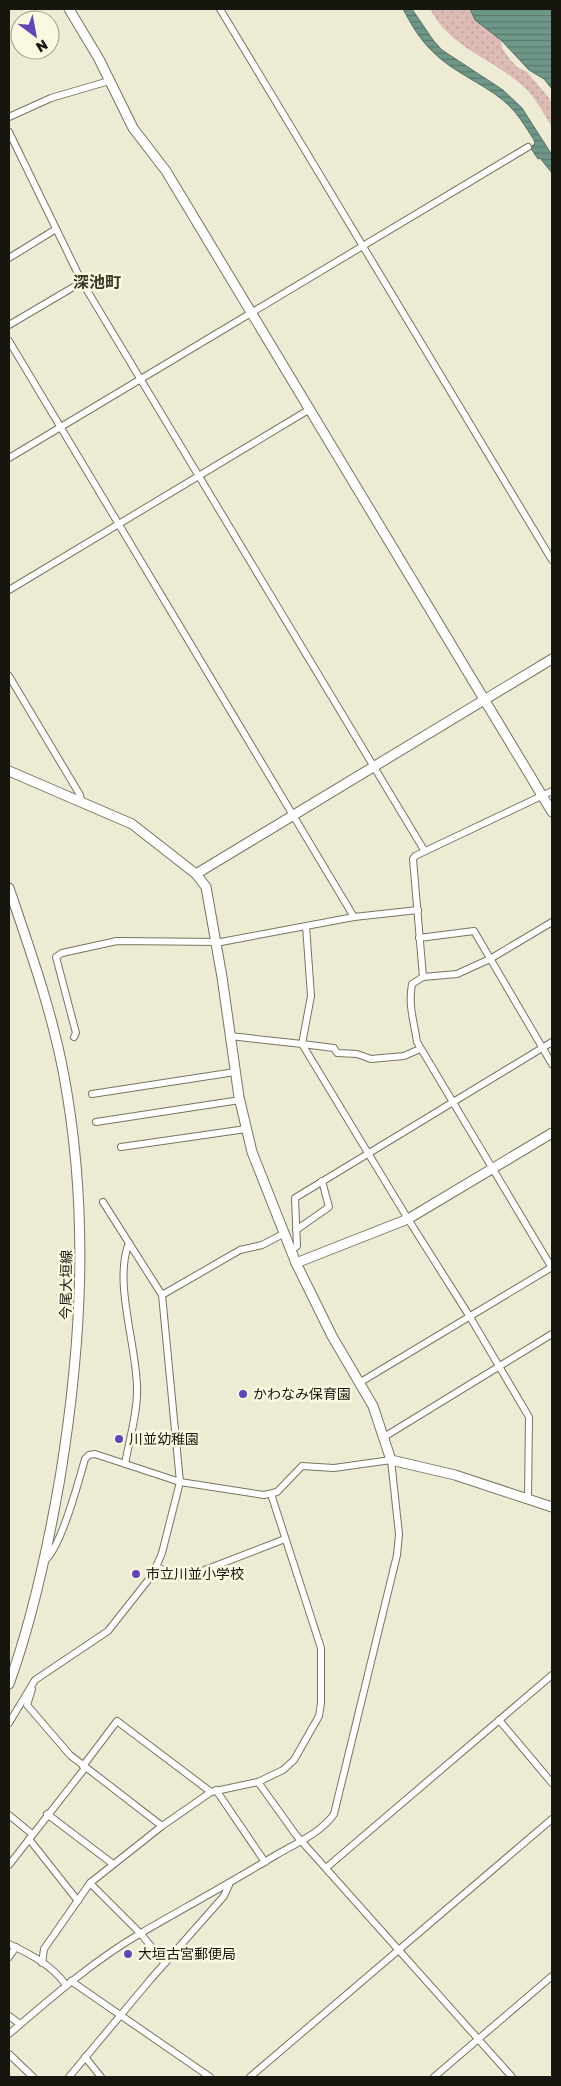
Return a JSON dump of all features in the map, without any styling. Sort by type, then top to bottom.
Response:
[{"type":"street","points":[[69,9],[99,59],[133,128],[166,170],[552,812]]},
{"type":"street","points":[[220,9],[552,560]]},
{"type":"street","points":[[9,118],[51,98],[109,81]]},
{"type":"street","points":[[9,132],[51,214],[56,230],[82,282],[424,850]]},
{"type":"street","points":[[9,458],[528,147]]},
{"type":"street","points":[[9,258],[56,230]]},
{"type":"street","points":[[9,325],[82,282]]},
{"type":"street","points":[[9,341],[354,917]]},
{"type":"street","points":[[9,590],[310,409]]},
{"type":"street","points":[[196,874],[552,659]]},
{"type":"street","points":[[9,676],[80,795],[81,801]]},
{"type":"street","points":[[9,771],[132,824],[202,880],[208,894],[235,1072],[252,1152],[290,1251],[372,1406],[384,1437],[391,1460],[399,1534],[398,1555],[390,1592],[334,1814],[329,1821],[301,1841],[230,1884],[140,1933],[68,1983],[9,2034]]},
{"type":"street","points":[[423,977],[413,860],[415,856],[424,850],[552,791]]},
{"type":"street","name":"今尾大垣線","points":[[9,888],[41,984],[64,1076],[75,1160],[80,1230],[80,1304],[74,1378],[55,1506],[43,1562],[9,1684]]},
{"type":"street","points":[[74,1037],[76,1033],[70,1004],[56,957],[92,945],[118,940],[205,943],[354,917],[418,910]]},
{"type":"street","points":[[359,1383],[552,1268],[420,1049],[410,1017],[409,998],[412,984],[423,977],[457,974],[490,959],[552,922]]},
{"type":"street","points":[[306,926],[311,996],[302,1044],[470,1317],[529,1417],[528,1499]]},
{"type":"street","points":[[419,938],[474,931],[552,1064]]},
{"type":"street","points":[[230,1036],[334,1048],[337,1053],[357,1054],[366,1059],[404,1056],[420,1049]]},
{"type":"street","points":[[290,1251],[297,1246],[294,1198],[552,1042]]},
{"type":"street","points":[[92,1094],[235,1072]]},
{"type":"street","points":[[96,1122],[240,1100]]},
{"type":"street","points":[[121,1147],[246,1129]]},
{"type":"street","points":[[296,1263],[408,1219],[552,1133]]},
{"type":"street","points":[[296,1230],[329,1207],[322,1181]]},
{"type":"street","points":[[9,1722],[35,1680],[108,1631],[157,1567],[180,1482],[162,1295],[103,1202]]},
{"type":"street","points":[[162,1295],[240,1250],[262,1245],[283,1234]]},
{"type":"street","points":[[125,1464],[138,1388],[125,1302],[124,1253],[128,1243]]},
{"type":"street","points":[[384,1437],[552,1334]]},
{"type":"street","points":[[43,1562],[48,1559],[57,1544],[85,1459],[89,1455],[95,1454],[180,1482],[270,1494],[284,1486],[302,1466],[334,1468],[391,1460],[455,1475],[552,1507]]},
{"type":"street","points":[[42,1963],[44,1949],[90,1883],[162,1826],[214,1791],[258,1782],[283,1770],[294,1760],[319,1716],[321,1702],[321,1648],[270,1494]]},
{"type":"street","points":[[157,1567],[178,1577],[202,1571],[285,1538]]},
{"type":"street","points":[[326,1868],[552,1675]]},
{"type":"street","points":[[35,1680],[27,1705],[41,1723],[84,1767],[162,1826]]},
{"type":"street","points":[[499,1720],[552,1783]]},
{"type":"street","points":[[9,1865],[84,1767],[116,1721],[214,1791],[265,1862]]},
{"type":"street","points":[[258,1782],[301,1841],[400,1949],[512,2077]]},
{"type":"street","points":[[48,1814],[113,1864]]},
{"type":"street","points":[[9,1815],[31,1837],[78,1901]]},
{"type":"street","points":[[250,2077],[552,1820]]},
{"type":"street","points":[[90,1883],[140,1933],[165,1963]]},
{"type":"street","points":[[69,2077],[224,1896],[230,1884]]},
{"type":"street","points":[[9,1944],[42,1963],[68,1983],[121,2014],[210,2077]]},
{"type":"street","points":[[9,1957],[16,1947]]},
{"type":"street","points":[[434,2077],[552,1976]]},
{"type":"street","points":[[9,2016],[20,2024]]},
{"type":"street","points":[[9,2054],[33,2077]]},
{"type":"street","points":[[85,2058],[101,2077]]},
{"type":"shaded area","points":[[403,9],[412,9],[442,50],[503,90],[522,108],[552,155],[552,173],[540,158],[538,159],[530,147],[535,144],[534,140],[513,110],[495,94],[439,58],[419,36]]},
{"type":"shaded area","points":[[430,9],[470,9],[473,17],[501,40],[502,48],[509,58],[517,67],[527,72],[549,98],[552,104],[552,127],[537,102],[526,89],[514,78],[462,45],[450,35]]},
{"type":"shaded area","points":[[470,9],[552,9],[552,89],[544,79],[529,70],[501,40],[475,20]]},
{"type":"place","name":"かわなみ保育園","points":[[243,1394]]},
{"type":"place","name":"川並幼稚園","points":[[119,1439]]},
{"type":"place","name":"市立川並小学校","points":[[136,1574]]},
{"type":"place","name":"大垣古宮郵便局","points":[[128,1954]]},
{"type":"district","name":"深池町","points":[[97,282]]}]
